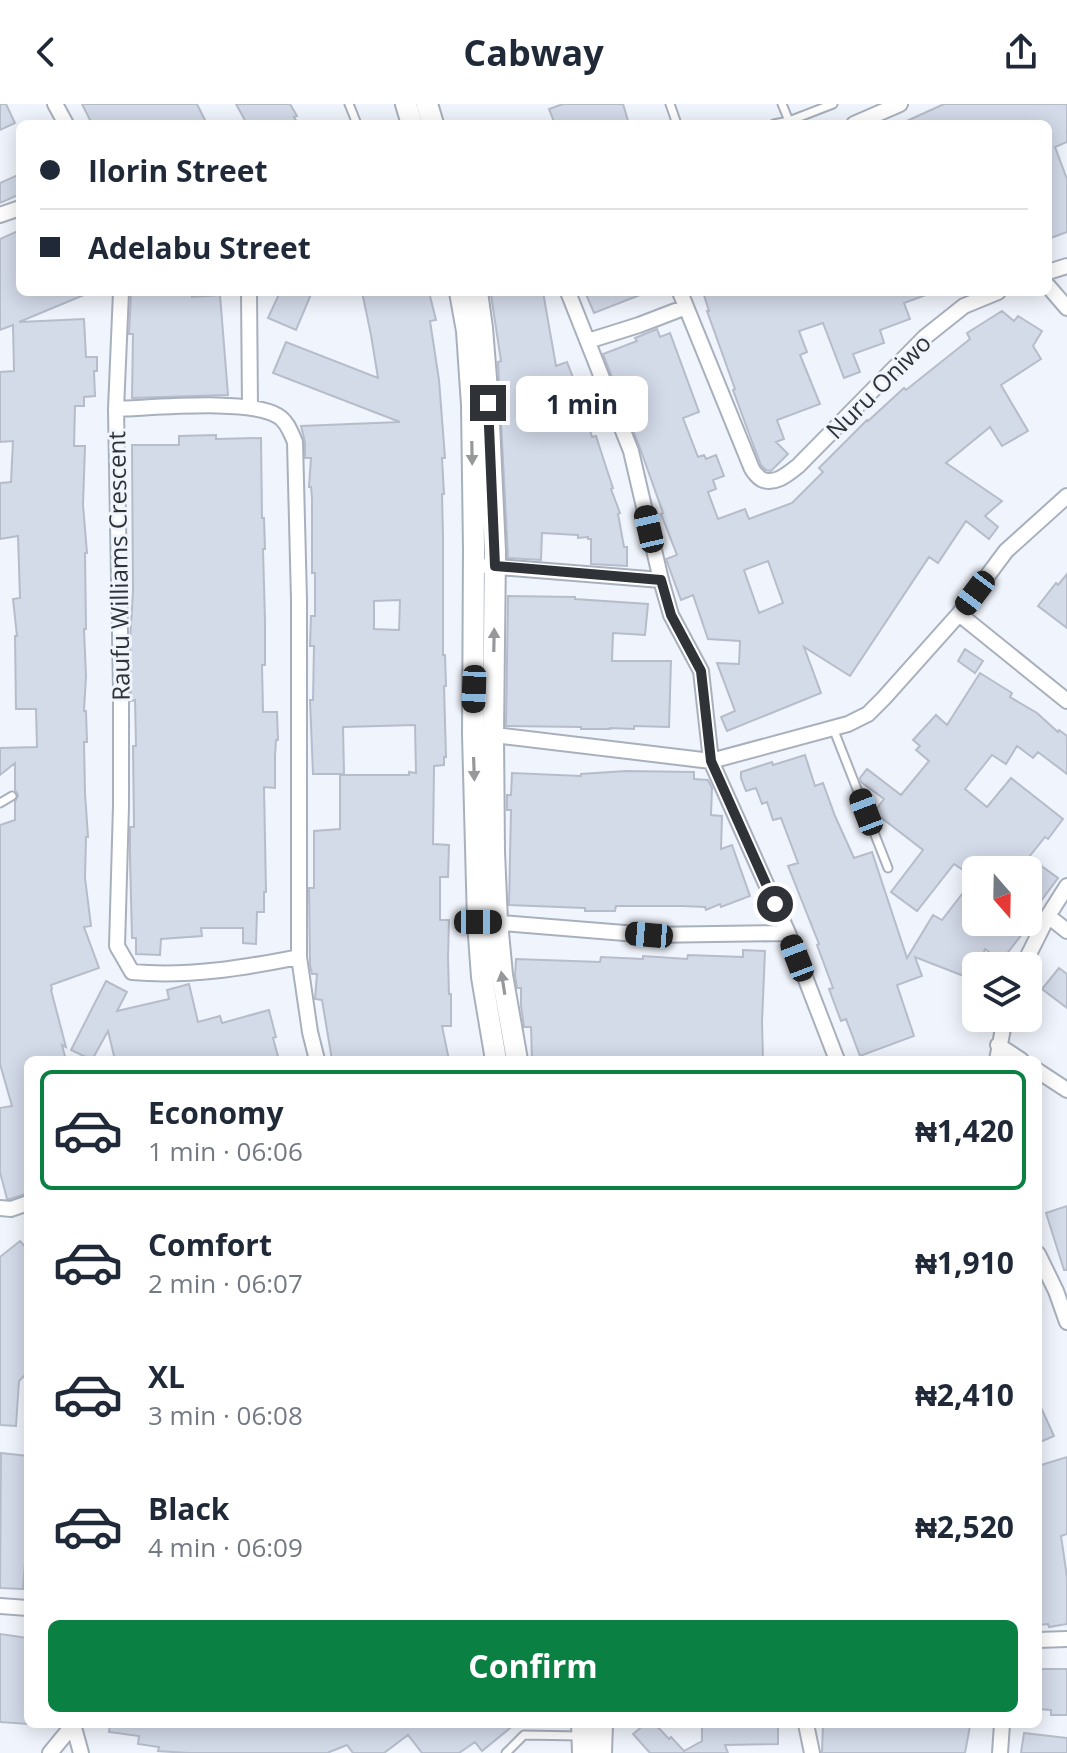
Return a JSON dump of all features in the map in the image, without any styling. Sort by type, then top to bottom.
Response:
[{"type":"main road","points":[[461,296],[467,331],[484,566]]},
{"type":"main road","points":[[478,296],[488,403],[483,734],[494,852],[482,977],[495,1056]]},
{"type":"main road","points":[[487,922],[502,975],[516,1056]]},
{"type":"main road","points":[[601,1753],[602,1728]]},
{"type":"street","points":[[863,120],[900,104]]},
{"type":"street","points":[[1052,291],[1067,308]]},
{"type":"street","points":[[116,409],[121,296]]},
{"type":"street","points":[[249,296],[250,407]]},
{"type":"street","points":[[570,296],[631,451],[671,615],[701,671],[711,761],[788,933],[835,1056]]},
{"type":"street","points":[[588,341],[686,307],[682,296]]},
{"type":"street","name":"Nuru Oniwo","points":[[686,307],[752,469],[761,479],[772,481],[785,477],[798,466],[925,337],[964,306],[988,296]]},
{"type":"street","name":"Raufu Williams Crescent","points":[[299,957],[167,975],[132,972],[117,946],[121,691],[116,409],[223,405],[250,407],[278,416],[288,426],[295,442],[299,600],[299,957],[316,1056]]},
{"type":"street","points":[[483,734],[711,761],[848,724],[868,714],[959,614],[1006,551],[1067,496]]},
{"type":"street","points":[[484,566],[661,580]]},
{"type":"street","points":[[959,614],[1067,701]]},
{"type":"street","points":[[1030,952],[1067,886]]},
{"type":"street","points":[[1048,916],[1067,931]]},
{"type":"street","points":[[487,922],[649,935],[788,933]]},
{"type":"street","points":[[998,1053],[1002,1032]]},
{"type":"street","points":[[1042,1074],[1067,1090]]},
{"type":"street","points":[[0,1223],[5,1208]]},
{"type":"street","points":[[1042,1262],[1067,1322]]},
{"type":"street","points":[[0,1606],[24,1608]]},
{"type":"street","points":[[1042,1640],[1067,1639]]},
{"type":"street","points":[[50,1753],[71,1728]]},
{"type":"street","points":[[74,1728],[81,1753]]},
{"type":"street","points":[[807,1728],[812,1753]]},
{"type":"street","points":[[1000,1753],[1002,1728]]},
{"type":"lane","points":[[792,120],[833,104]]},
{"type":"lane","points":[[833,728],[888,868]]},
{"type":"lane","points":[[0,803],[12,796]]},
{"type":"lane","points":[[506,1753],[524,1735],[583,1738]]},
{"type":"building","points":[[0,104],[6,104],[15,123],[0,130]]},
{"type":"building","points":[[82,104],[197,104],[205,120],[90,120]]},
{"type":"building","points":[[236,104],[290,104],[297,116],[294,117],[296,120],[245,120]]},
{"type":"building","points":[[563,104],[623,104],[628,120],[553,120],[549,109]]},
{"type":"building","points":[[944,104],[1067,104],[1067,142],[1055,147],[1067,179],[1067,232],[1052,238],[1052,120],[909,120]]},
{"type":"building","points":[[16,176],[16,196],[0,203],[0,183]]},
{"type":"building","points":[[16,232],[16,296],[81,296],[19,322],[84,319],[86,357],[97,357],[95,396],[84,397],[84,406],[75,406],[74,446],[85,446],[83,505],[87,553],[84,711],[87,742],[84,742],[88,837],[85,878],[91,926],[84,927],[99,968],[51,985],[66,1047],[62,1045],[65,1056],[24,1056],[24,1194],[10,1199],[7,1199],[0,1172],[0,1108],[12,1106],[0,1064],[0,825],[15,820],[18,795],[15,790],[15,763],[0,775],[0,748],[37,747],[36,709],[16,709],[17,636],[13,599],[20,598],[18,536],[0,539],[0,483],[11,482],[13,441],[0,442],[0,372],[14,371],[13,325],[0,330],[0,239]]},
{"type":"building","points":[[131,296],[220,296],[228,395],[132,398],[133,334],[129,334]]},
{"type":"building","points":[[278,296],[310,296],[296,330],[268,318]]},
{"type":"building","points":[[363,296],[430,296],[436,320],[430,321],[439,380],[445,458],[442,458],[442,494],[446,757],[444,765],[434,766],[433,844],[449,845],[448,877],[440,877],[440,920],[449,920],[451,1026],[442,1026],[448,1056],[331,1056],[322,1000],[315,999],[317,974],[312,974],[310,965],[309,888],[314,888],[314,831],[340,829],[340,775],[416,773],[415,725],[343,727],[344,774],[313,774],[310,700],[313,700],[314,646],[310,646],[311,616],[315,616],[315,573],[312,573],[312,498],[309,487],[311,458],[305,458],[301,426],[400,422],[273,373],[286,342],[378,378]],"holes":[[[400,600],[399,630],[374,629],[374,601]]]},
{"type":"building","points":[[491,296],[544,296],[556,366],[567,362],[613,488],[624,547],[627,547],[627,566],[591,564],[591,539],[578,538],[578,535],[542,533],[541,560],[508,558],[498,362],[501,361]]},
{"type":"building","points":[[587,296],[637,296],[594,313]]},
{"type":"building","points":[[704,296],[923,296],[904,303],[910,319],[880,330],[884,343],[853,354],[860,372],[844,378],[823,323],[799,331],[807,352],[800,355],[820,404],[777,420],[784,439],[776,442],[788,454],[771,471],[761,465],[754,447]]},
{"type":"building","points":[[1002,311],[1014,321],[1018,316],[1042,331],[1033,346],[1041,359],[1001,385],[1028,431],[1002,446],[990,427],[946,463],[1002,501],[985,516],[998,527],[989,539],[966,521],[938,563],[929,557],[850,676],[804,647],[821,693],[727,731],[721,717],[735,711],[717,663],[739,664],[740,641],[708,639],[693,595],[681,600],[666,559],[677,555],[603,354],[637,341],[635,338],[657,329],[660,337],[670,333],[699,412],[683,418],[698,457],[704,455],[706,459],[716,455],[724,476],[713,480],[716,489],[708,492],[718,519],[745,509],[749,519],[792,503],[823,472],[819,468],[867,420],[970,339],[967,333]],"holes":[[[768,561],[783,603],[759,613],[744,570]]]},
{"type":"building","points":[[216,435],[216,439],[261,438],[265,549],[263,712],[277,712],[278,740],[275,788],[264,787],[264,912],[257,912],[256,944],[243,943],[243,928],[201,928],[202,936],[161,939],[160,955],[136,954],[136,938],[132,938],[130,857],[130,827],[134,827],[133,746],[136,746],[135,700],[131,701],[130,640],[133,591],[132,445],[179,445],[179,436]]},
{"type":"building","points":[[1067,574],[1067,628],[1038,606]]},
{"type":"building","points":[[508,596],[575,597],[648,604],[645,635],[613,633],[612,661],[671,661],[669,727],[581,729],[506,726]]},
{"type":"building","points":[[965,649],[983,661],[975,673],[958,661]]},
{"type":"building","points":[[980,673],[1012,693],[1010,697],[1067,736],[1067,774],[1038,752],[1033,758],[1017,746],[1006,764],[992,755],[965,789],[987,807],[1011,778],[1063,819],[1030,856],[962,856],[962,869],[954,864],[917,911],[891,892],[923,850],[874,812],[884,799],[860,778],[867,769],[901,795],[929,761],[916,750],[920,746],[913,740],[936,715],[947,725]]},
{"type":"building","points":[[805,755],[815,786],[823,783],[854,858],[872,852],[907,958],[933,915],[942,920],[962,894],[962,936],[1021,936],[1008,952],[989,952],[985,949],[984,952],[962,952],[962,975],[915,957],[922,976],[897,985],[914,1036],[860,1056],[846,1019],[841,1021],[829,989],[833,988],[819,944],[788,866],[798,863],[781,818],[773,820],[767,802],[762,804],[756,788],[746,791],[741,778],[741,772],[772,762],[773,765]]},
{"type":"building","points":[[626,771],[694,772],[694,779],[708,780],[712,788],[711,815],[722,816],[721,849],[732,845],[750,896],[706,910],[705,907],[616,906],[615,911],[585,911],[585,908],[509,905],[511,810],[507,810],[507,795],[511,795],[512,773],[581,776]]},
{"type":"building","points":[[1042,866],[1058,878],[1042,900]]},
{"type":"building","points":[[743,950],[765,951],[763,1056],[532,1056],[531,1027],[524,1027],[521,988],[517,988],[515,976],[516,959],[600,962],[601,957],[743,957]]},
{"type":"building","points":[[1059,968],[1067,974],[1067,1008],[1042,989]]},
{"type":"building","points":[[106,981],[127,992],[117,1011],[169,999],[167,990],[189,984],[198,1022],[220,1016],[222,1023],[269,1010],[278,1056],[114,1056],[108,1031],[94,1056],[84,1056],[71,1050]]},
{"type":"building","points":[[1067,1206],[1067,1270],[1064,1270],[1046,1213]]},
{"type":"building","points":[[20,1241],[24,1246],[24,1376],[19,1381],[16,1426],[0,1425],[0,1257]]},
{"type":"building","points":[[1042,1410],[1054,1436],[1042,1441]]},
{"type":"building","points":[[1,1453],[24,1456],[24,1576],[23,1589],[0,1588]]},
{"type":"building","points":[[1067,1457],[1067,1534],[1061,1536],[1067,1577],[1067,1624],[1049,1627],[1048,1624],[1042,1625],[1042,1465]]},
{"type":"building","points":[[0,1634],[24,1637],[24,1724],[0,1722]]},
{"type":"building","points":[[1042,1669],[1067,1669],[1067,1715],[1051,1715],[1051,1710],[1042,1709]]},
{"type":"building","points":[[110,1728],[510,1728],[482,1751],[475,1742],[459,1753],[422,1753],[408,1735],[384,1753],[353,1753],[347,1745],[327,1753],[188,1753],[158,1751],[159,1747],[138,1744],[139,1736],[109,1732]]},
{"type":"building","points":[[640,1728],[659,1728],[684,1751],[702,1741],[702,1728],[778,1728],[778,1744],[725,1745],[728,1753],[650,1753],[633,1734]]},
{"type":"building","points":[[823,1728],[970,1728],[965,1753],[822,1753]]},
{"type":"building","points":[[1024,1733],[1067,1738],[1067,1753],[1021,1753]]},
{"type":"route","points":[[488,403],[495,566],[661,580],[671,615],[701,671],[711,761],[775,904]]}]
